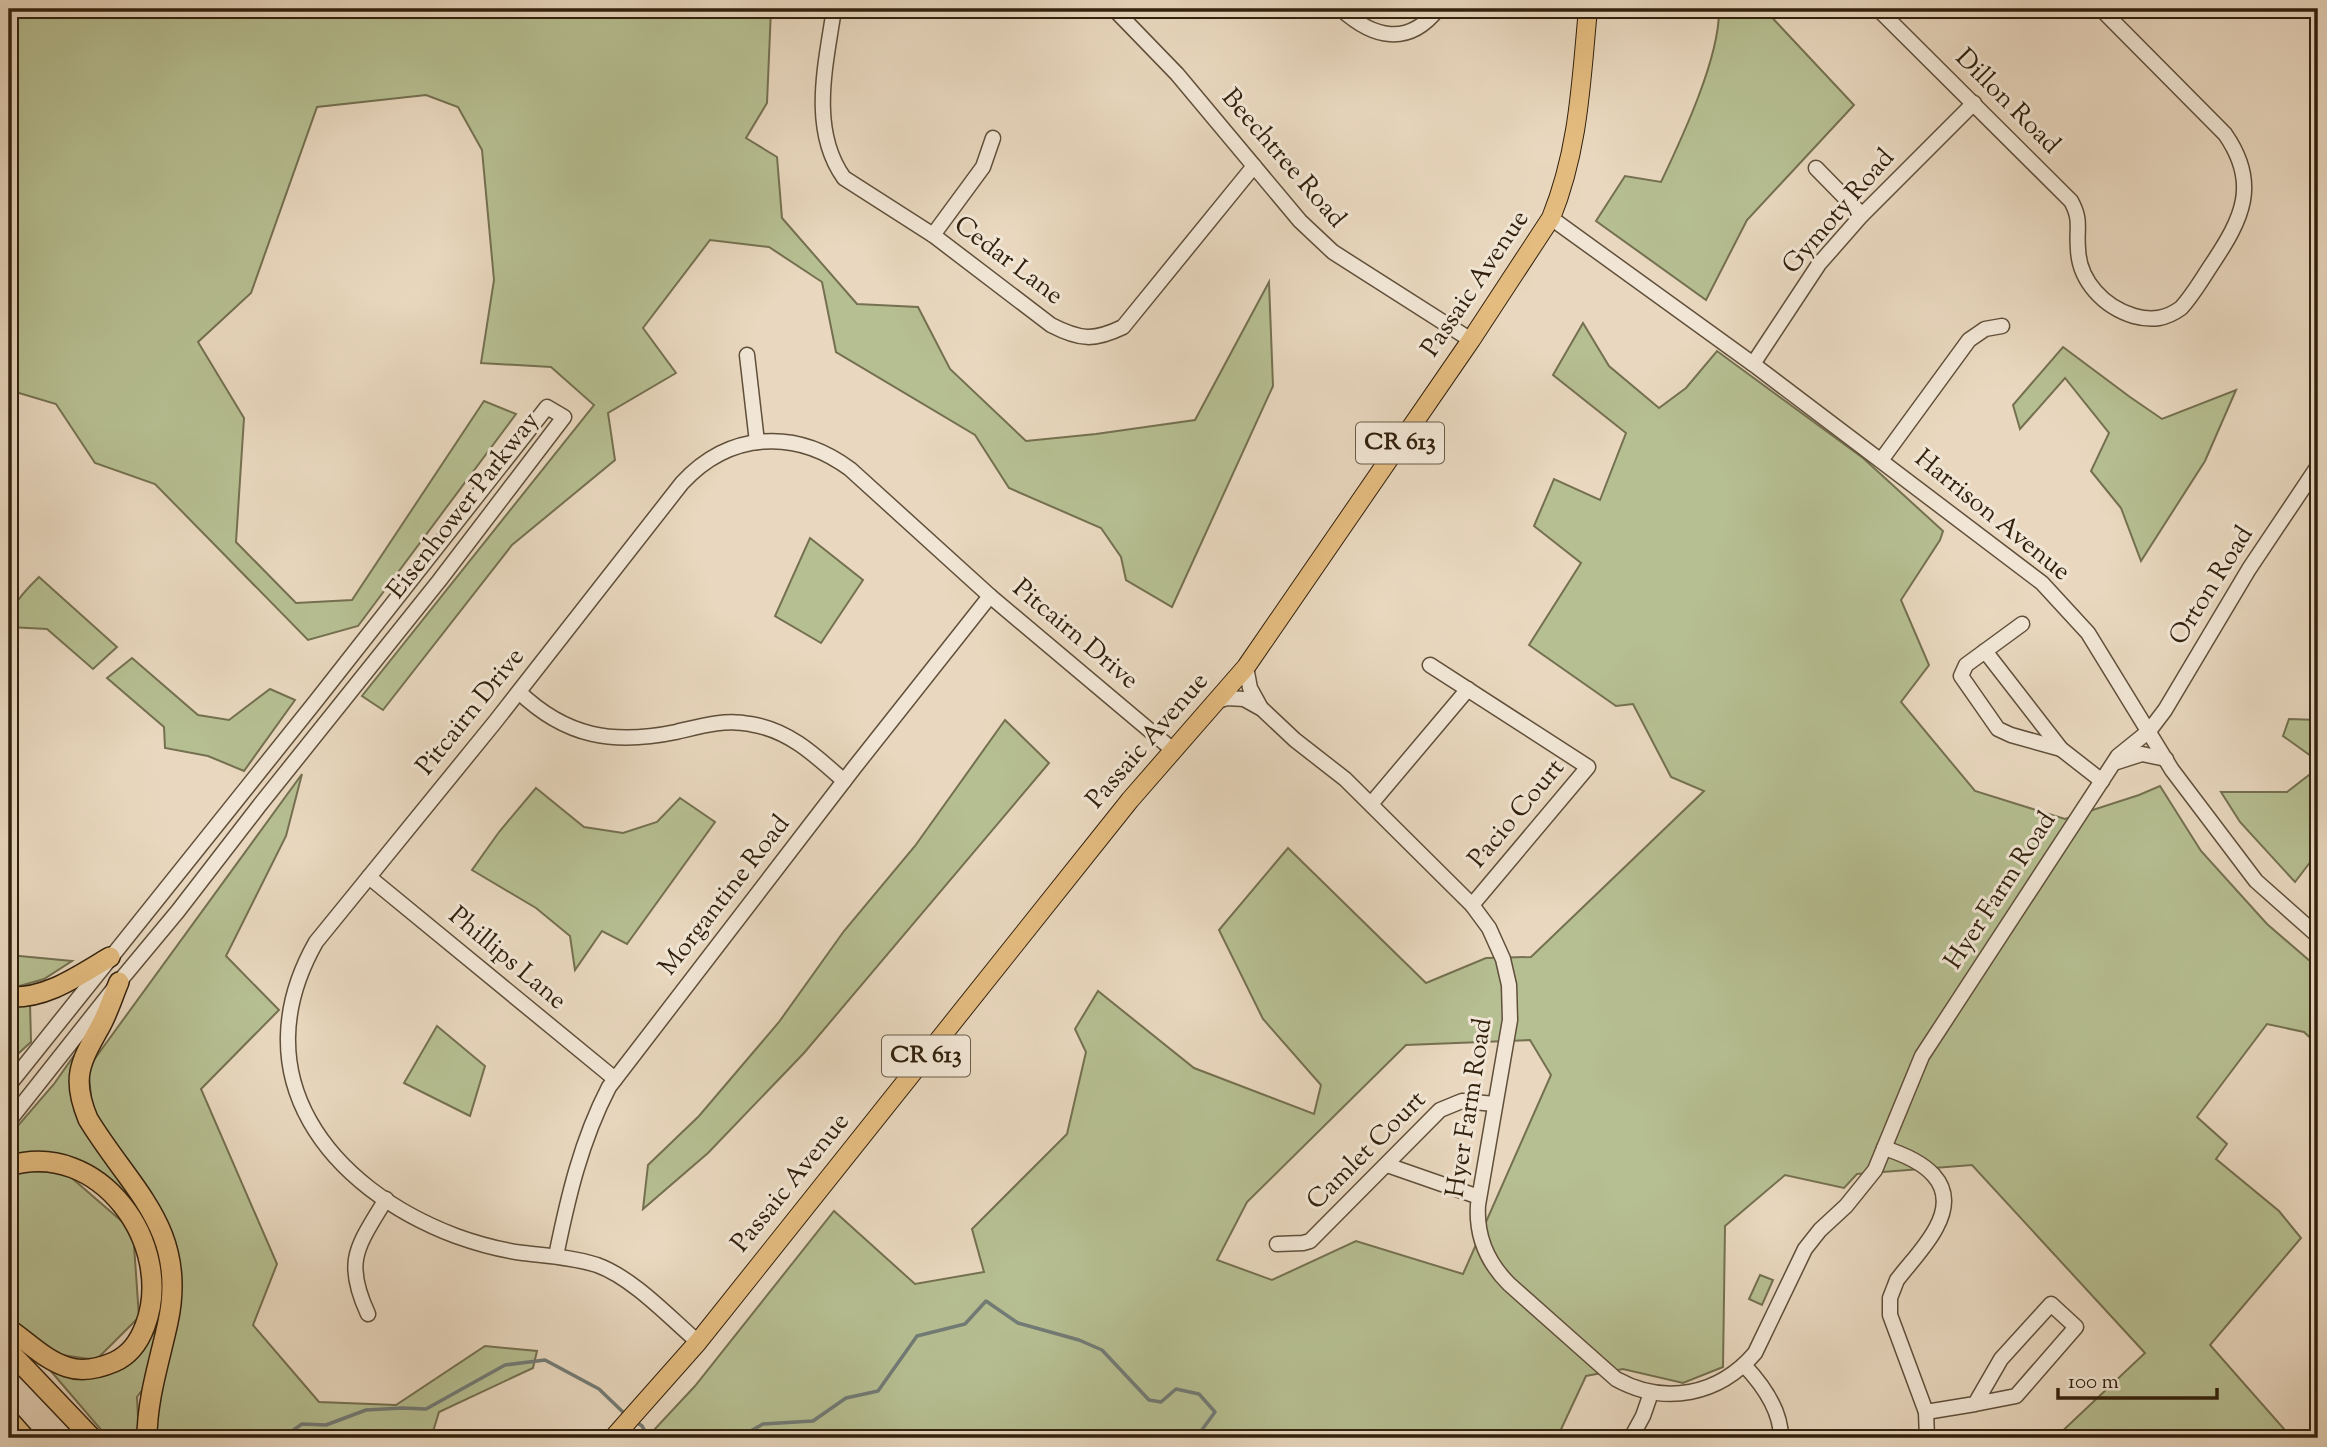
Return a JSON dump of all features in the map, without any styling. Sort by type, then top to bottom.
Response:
[{"type":"highway","points":[[9,997],[35,995],[50,990],[110,957]]},
{"type":"highway","points":[[119,982],[102,1026],[83,1058],[79,1083],[82,1105],[88,1119],[147,1202],[162,1231],[171,1259],[172,1303],[149,1408],[147,1438]]},
{"type":"highway","points":[[9,1166],[47,1162],[67,1166],[103,1185],[124,1206],[139,1231],[148,1255],[152,1281],[150,1307],[142,1334],[129,1352],[108,1365],[81,1369],[69,1367],[40,1353],[9,1329]]},
{"type":"highway","points":[[9,1352],[92,1438]]},
{"type":"highway","points":[[9,1420],[25,1438]]},
{"type":"main road","name":"Passaic Avenue","points":[[613,1438],[634,1418],[698,1342],[1130,800],[1247,667],[1471,340],[1551,218],[1572,153],[1588,9]]},
{"type":"street","name":"Cedar Lane","points":[[834,9],[825,68],[822,119],[836,168],[844,178],[933,235],[1051,326],[1090,338],[1107,335],[1123,327],[1254,166]]},
{"type":"street","name":"Beechtree Road","points":[[1114,9],[1177,74],[1300,221],[1333,252],[1471,340]]},
{"type":"street","points":[[1341,9],[1367,29],[1389,35],[1412,30],[1438,9]]},
{"type":"street","name":"Dillon Road","points":[[1878,9],[2071,201],[2079,220],[2079,261],[2089,283],[2111,306],[2125,313],[2157,319],[2174,314],[2187,301],[2234,231],[2243,206],[2242,168],[2225,134],[2101,9]]},
{"type":"street","name":"Gymoty Road","points":[[1753,364],[1819,264],[1862,215],[1974,103]]},
{"type":"street","points":[[933,235],[983,167],[993,138]]},
{"type":"street","points":[[1816,168],[1862,215]]},
{"type":"street","name":"Harrison Avenue","points":[[1551,218],[1882,459],[2042,583],[2088,634],[2166,759],[2256,881],[2318,936]]},
{"type":"street","points":[[1882,459],[1969,341],[1985,329],[2002,326]]},
{"type":"street","points":[[747,355],[757,442]]},
{"type":"street","name":"Eisenhower Parkway","points":[[9,1085],[547,407],[564,417],[439,581],[9,1121]]},
{"type":"street","name":"Pitcairn Drive","points":[[698,1342],[620,1278],[599,1266],[501,1248],[457,1236],[425,1223],[386,1199],[342,1166],[318,1137],[309,1121],[295,1086],[289,1049],[290,1012],[294,994],[307,959],[327,927],[519,692],[691,474],[721,453],[757,442],[793,443],[817,449],[839,461],[990,596],[1173,750]]},
{"type":"street","name":"Orton Road","points":[[2149,731],[2165,710],[2249,569],[2318,466]]},
{"type":"street","name":"Morgantine Road","points":[[556,1256],[571,1184],[582,1147],[596,1113],[615,1079],[990,596]]},
{"type":"street","points":[[2022,624],[1966,665],[1961,676],[1998,729],[2011,736],[2061,749]]},
{"type":"street","points":[[1985,651],[2061,749],[2102,781]]},
{"type":"street","name":"Pacio Court","points":[[1430,665],[1588,767],[1472,905]]},
{"type":"street","name":"Hyer Farm Road","points":[[1247,667],[1251,688],[1262,709]]},
{"type":"street","points":[[1371,804],[1468,689]]},
{"type":"street","points":[[519,692],[556,720],[599,736],[646,738],[723,722],[765,727],[804,746],[844,781]]},
{"type":"street","name":"Hyer Farm Road","points":[[1217,701],[1227,698],[1244,699],[1262,709],[1295,740],[1345,779],[1472,905],[1495,938],[1509,985],[1510,1020],[1479,1197],[1478,1222],[1489,1261],[1501,1276],[1602,1369],[1629,1386],[1651,1393],[1675,1395],[1703,1390],[1723,1381],[1744,1365],[1762,1341],[1805,1249],[1868,1181],[1922,1056],[2121,752],[2149,731]]},
{"type":"street","points":[[2114,763],[2142,754],[2166,759]]},
{"type":"street","name":"Phillips Lane","points":[[369,877],[615,1079]]},
{"type":"street","name":"Camlet Court","points":[[1277,1244],[1310,1241],[1440,1110],[1448,1105],[1473,1101],[1495,1104]]},
{"type":"street","points":[[1884,1148],[1920,1162],[1931,1171],[1941,1189],[1943,1201],[1935,1230],[1897,1280],[1892,1289],[1889,1306],[1892,1323],[1926,1412],[1927,1438]]},
{"type":"street","points":[[1387,1165],[1479,1197]]},
{"type":"street","points":[[368,1314],[356,1283],[356,1252],[386,1199]]},
{"type":"street","points":[[1926,1412],[1975,1404],[2016,1396],[2076,1327],[2051,1304],[2001,1359],[1975,1404]]},
{"type":"street","points":[[1744,1365],[1767,1394],[1780,1426],[1781,1438]]},
{"type":"street","points":[[1631,1438],[1651,1393]]},
{"type":"green space","points":[[9,9],[771,9],[767,103],[746,138],[777,157],[782,218],[857,304],[918,307],[950,369],[1026,441],[1195,420],[1269,282],[1273,386],[1172,607],[1126,580],[1121,557],[1101,528],[1009,488],[975,435],[836,352],[822,282],[769,247],[710,240],[643,328],[676,373],[608,413],[615,460],[512,545],[383,710],[362,696],[594,405],[551,367],[481,363],[494,280],[482,150],[458,107],[426,95],[317,107],[251,293],[198,342],[244,418],[236,542],[296,603],[352,600],[484,401],[516,414],[358,626],[308,640],[155,484],[95,463],[56,404],[9,390]]},
{"type":"green space","points":[[1719,9],[1764,9],[1854,105],[1747,220],[1706,300],[1596,221],[1625,176],[1661,182],[1707,73],[1718,28]]},
{"type":"green space","points":[[1583,323],[1609,366],[1659,408],[1686,388],[1717,351],[1863,458],[1943,531],[1940,540],[1901,600],[1929,665],[1901,702],[1975,791],[2065,819],[2160,786],[2201,851],[2267,924],[2318,968],[2318,1045],[2304,1032],[2267,1024],[2197,1117],[2227,1144],[2216,1159],[2279,1211],[2301,1238],[2210,1345],[2292,1438],[2055,1438],[2145,1353],[1972,1165],[1857,1174],[1844,1188],[1785,1175],[1725,1226],[1723,1367],[1683,1383],[1623,1369],[1586,1376],[1557,1438],[656,1438],[652,1432],[695,1386],[834,1211],[915,1284],[984,1272],[972,1229],[1067,1134],[1086,1052],[1075,1029],[1098,991],[1194,1068],[1314,1114],[1321,1085],[1263,1019],[1219,930],[1288,848],[1426,983],[1486,958],[1531,957],[1704,791],[1671,777],[1633,704],[1616,706],[1529,645],[1581,563],[1534,526],[1554,479],[1600,500],[1626,433],[1553,375]],"holes":[[[1530,1040],[1551,1075],[1463,1274],[1356,1241],[1272,1280],[1217,1260],[1247,1202],[1406,1045]]]},
{"type":"green space","points":[[2063,347],[2162,419],[2236,390],[2205,461],[2141,561],[2121,508],[2091,471],[2109,433],[2065,378],[2020,429],[2013,405]]},
{"type":"green space","points":[[810,538],[863,580],[821,643],[775,616]]},
{"type":"green space","points":[[39,577],[117,647],[93,669],[47,629],[9,627],[15,606],[23,593]]},
{"type":"green space","points":[[132,658],[198,715],[229,720],[270,689],[295,700],[244,771],[208,756],[165,748],[164,727],[107,678]]},
{"type":"green space","points":[[2289,719],[2318,720],[2318,761],[2283,736]]},
{"type":"green space","points":[[1005,720],[1049,763],[804,1053],[708,1153],[643,1209],[648,1165],[699,1116],[779,1022],[844,931],[915,846]]},
{"type":"green space","points":[[2318,768],[2318,852],[2295,882],[2240,822],[2221,792],[2287,792]]},
{"type":"green space","points":[[302,774],[286,836],[226,956],[279,1010],[201,1089],[277,1264],[253,1325],[319,1402],[396,1405],[485,1346],[537,1351],[533,1368],[439,1412],[431,1438],[157,1438],[154,1415],[178,1266],[93,1114],[88,1068]]},
{"type":"green space","points":[[536,788],[584,827],[623,833],[657,822],[680,798],[715,822],[627,944],[602,931],[575,970],[570,936],[536,908],[472,870]]},
{"type":"green space","points":[[9,955],[72,961],[44,979],[9,989]]},
{"type":"green space","points":[[30,1003],[31,1042],[9,1062],[9,1006]]},
{"type":"green space","points":[[437,1026],[485,1066],[470,1116],[404,1083]]},
{"type":"green space","points":[[73,1057],[71,1094],[140,1211],[115,1186],[89,1168],[43,1155],[9,1157],[9,1136],[54,1084]]},
{"type":"green space","points":[[15,1170],[66,1173],[133,1231],[139,1317],[96,1360],[49,1353],[34,1342],[9,1315],[9,1175]]},
{"type":"green space","points":[[1760,1275],[1773,1280],[1762,1305],[1749,1299]]},
{"type":"green space","points":[[161,1324],[146,1385],[137,1397],[139,1438],[108,1438],[44,1363],[70,1373],[140,1349]]},
{"type":"waterway","points":[[738,1438],[763,1424],[813,1421],[846,1398],[878,1391],[917,1336],[965,1324],[986,1301],[1018,1323],[1079,1340],[1102,1350],[1149,1400],[1161,1402],[1176,1389],[1199,1394],[1215,1412],[1196,1438]]},
{"type":"waterway","points":[[282,1438],[302,1424],[326,1425],[366,1410],[426,1409],[505,1365],[545,1360],[599,1389],[626,1415]]},
{"type":"waterway","points":[[635,1421],[642,1426],[649,1438]]}]
